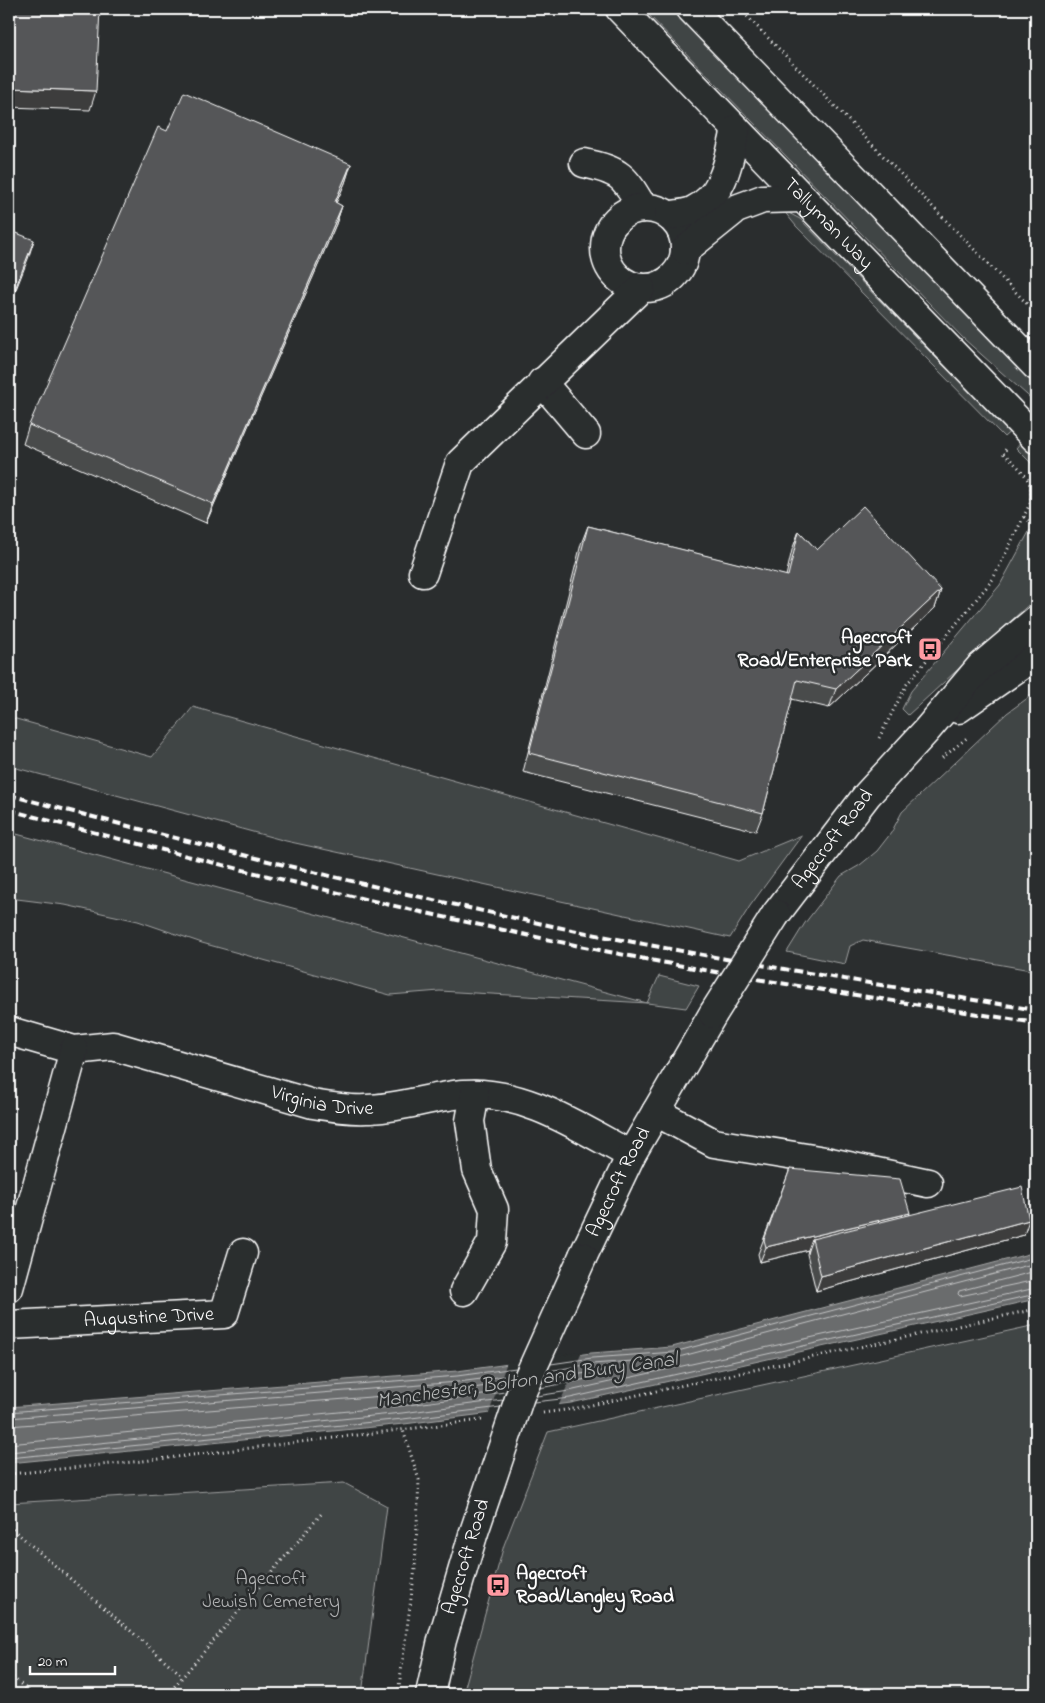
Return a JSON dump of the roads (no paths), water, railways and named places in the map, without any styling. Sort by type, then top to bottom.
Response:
[{"type":"street","name":"Tallyman Way","points":[[620,9],[1036,439]]},
{"type":"street","points":[[691,9],[1036,366]]},
{"type":"street","points":[[669,216],[692,211],[713,195],[726,174],[736,129]]},
{"type":"street","points":[[584,163],[610,169],[628,183],[643,208]]},
{"type":"street","points":[[685,250],[736,208],[763,199],[803,198]]},
{"type":"street","points":[[643,208],[656,210],[669,216],[678,225],[684,237],[685,250],[683,262],[676,274],[666,282],[654,287],[642,288],[629,285],[618,278],[609,268],[605,255],[605,241],[610,228],[618,218],[630,211],[643,208]]},
{"type":"street","points":[[423,574],[460,463],[542,382],[642,288]]},
{"type":"street","points":[[542,382],[586,434]]},
{"type":"street","name":"Agecroft Road","points":[[430,1694],[442,1640],[473,1535],[520,1396],[631,1155],[713,1014],[776,914],[867,795],[926,731],[980,667],[1036,620]]},
{"type":"street","name":"Agecroft Road","points":[[926,731],[1036,655]]},
{"type":"street","name":"Virginia Drive","points":[[9,1031],[74,1050],[113,1046],[313,1104],[340,1108],[368,1110],[465,1094],[505,1098],[530,1104],[554,1114],[631,1155]]},
{"type":"street","points":[[9,1288],[74,1050]]},
{"type":"street","points":[[464,1291],[492,1242],[494,1210],[477,1170],[470,1120],[475,1094]]},
{"type":"street","points":[[656,1112],[714,1143],[825,1161],[928,1183]]},
{"type":"street","name":"Augustine Drive","points":[[9,1325],[224,1314],[243,1253]]},
{"type":"water","name":"Manchester, Bolton and Bury Canal","points":[[1036,1252],[1036,1299],[571,1403],[404,1424],[9,1463],[9,1407],[457,1371],[591,1353],[672,1347]]},
{"type":"railway","points":[[9,795],[316,873],[568,929],[768,966],[1036,1010]]},
{"type":"railway","points":[[9,810],[321,889],[556,941],[735,975],[1036,1023]]},
{"type":"place","name":"Agecroft Road/Enterprise Park","points":[[930,649]]},
{"type":"place","name":"Agecroft Road/Langley Road","points":[[498,1585]]},
{"type":"park label","name":"Agecroft Jewish Cemetery","points":[[271,1590]]}]
